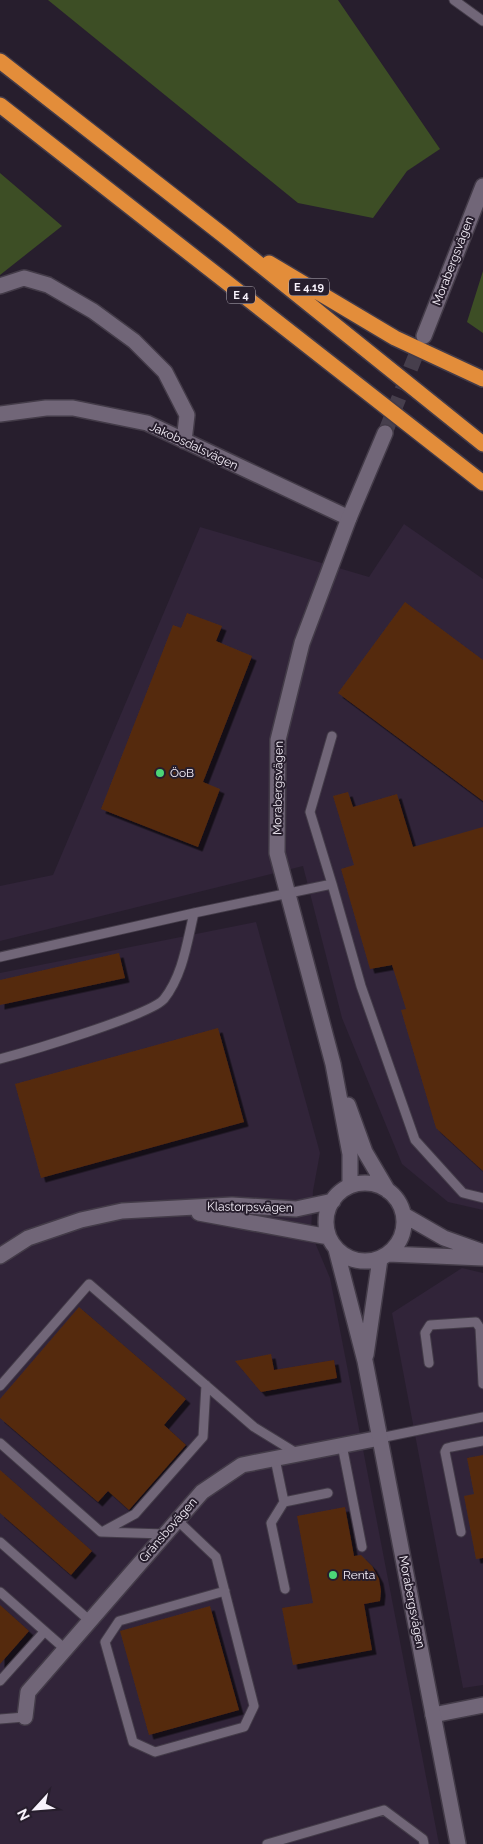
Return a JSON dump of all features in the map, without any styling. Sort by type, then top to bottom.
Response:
[{"type":"highway","points":[[0,60],[223,235],[483,444]]},
{"type":"highway","name":"E 4","points":[[0,105],[483,483]]},
{"type":"highway","name":"E 4.19","points":[[223,235],[395,338],[483,379]]},
{"type":"street","name":"Morabergsvägen","points":[[424,336],[480,204],[483,186]]},
{"type":"street","points":[[0,286],[24,278],[48,285],[92,311],[134,341],[166,372],[187,415],[184,441]]},
{"type":"street","name":"Jakobsdalsvägen","points":[[0,414],[38,409],[73,408],[147,423],[349,518]]},
{"type":"street","name":"Morabergsvägen","points":[[350,1186],[350,1154],[333,1064],[277,853],[278,740],[302,643],[349,518],[385,433]]},
{"type":"street","name":"Morabergsvägen","points":[[333,1064],[365,1152],[388,1191]]},
{"type":"street","points":[[384,1256],[402,1236],[404,1215],[398,1201],[388,1191],[368,1183],[350,1186],[332,1201],[326,1224],[333,1243],[347,1257],[360,1261],[384,1256],[483,1258]]},
{"type":"street","name":"Klastorpsvägen","points":[[0,1256],[28,1238],[81,1220],[122,1211],[232,1205],[296,1209],[332,1201]]},
{"type":"street","name":"Klastorpsvägen","points":[[168,1207],[333,1243]]},
{"type":"street","points":[[404,1215],[444,1238],[483,1252]]},
{"type":"street","name":"Morabergsvägen","points":[[333,1243],[365,1361],[458,1844]]},
{"type":"street","name":"Morabergsvägen","points":[[365,1361],[384,1256]]},
{"type":"street","name":"Gränsbovägen","points":[[25,1717],[28,1692],[202,1492],[242,1465],[380,1438]]},
{"type":"street","points":[[433,1715],[483,1706]]},
{"type":"lane","points":[[454,0],[483,22]]},
{"type":"lane","points":[[332,736],[310,812],[361,986],[415,1140],[463,1193],[483,1198]]},
{"type":"lane","points":[[0,957],[332,884]]},
{"type":"lane","points":[[0,1059],[126,1018],[163,1000],[180,970],[194,913]]},
{"type":"lane","points":[[0,1386],[89,1284],[254,1427],[298,1454]]},
{"type":"lane","points":[[428,1363],[425,1333],[430,1325],[476,1322],[480,1328],[483,1384]]},
{"type":"lane","points":[[101,1532],[135,1514],[203,1437],[206,1385]]},
{"type":"lane","points":[[380,1438],[483,1417]]},
{"type":"lane","points":[[461,1532],[445,1452],[447,1448],[483,1441]]},
{"type":"lane","points":[[0,1443],[101,1532],[165,1534]]},
{"type":"lane","points":[[342,1445],[362,1547]]},
{"type":"lane","points":[[275,1458],[284,1502],[271,1523],[285,1589]]},
{"type":"lane","points":[[284,1502],[328,1493]]},
{"type":"lane","points":[[177,1520],[216,1557],[225,1591],[254,1706],[244,1727],[155,1752],[133,1742],[105,1642],[119,1620],[225,1591]]},
{"type":"lane","points":[[0,1542],[90,1621]]},
{"type":"lane","points":[[0,1592],[65,1649]]},
{"type":"lane","points":[[0,1681],[44,1632]]},
{"type":"lane","points":[[0,1719],[25,1717]]},
{"type":"lane","points":[[267,1844],[384,1810],[423,1839],[424,1844]]},
{"type":"shaded area","points":[[404,524],[483,579],[483,1210],[448,1202],[402,1164],[342,1018],[303,866],[0,941],[0,886],[53,875],[200,527],[369,577]]},
{"type":"shaded area","points":[[256,922],[320,1153],[313,1191],[311,1233],[330,1278],[439,1844],[0,1844],[0,973]]},
{"type":"shaded area","points":[[462,1268],[483,1273],[483,1685],[463,1688],[392,1313]]},
{"type":"green space","points":[[48,0],[338,0],[440,149],[407,171],[373,218],[298,203]]},
{"type":"green space","points":[[0,173],[62,226],[0,275]]},
{"type":"green space","points":[[483,271],[483,333],[467,322]]},
{"type":"building","points":[[405,602],[483,660],[483,801],[338,693]]},
{"type":"building","points":[[187,613],[222,626],[216,641],[252,656],[203,782],[220,789],[198,847],[101,809],[173,625],[181,628]]},
{"type":"building","points":[[348,792],[353,807],[397,794],[413,847],[483,827],[483,1171],[436,1128],[401,1010],[406,1009],[392,965],[370,969],[341,869],[354,865],[333,796]]},
{"type":"building","points":[[119,953],[125,978],[0,1005],[0,980]]},
{"type":"building","points":[[218,1028],[244,1122],[41,1178],[15,1084]]},
{"type":"building","points":[[79,1307],[186,1399],[164,1425],[186,1445],[129,1510],[108,1491],[98,1502],[0,1418],[0,1399]]},
{"type":"building","points":[[271,1354],[274,1370],[334,1360],[337,1378],[261,1392],[235,1361]]},
{"type":"building","points":[[483,1455],[483,1558],[476,1559],[464,1496],[474,1494],[467,1458]]},
{"type":"building","points":[[0,1470],[92,1551],[71,1575],[0,1513]]},
{"type":"building","points":[[345,1507],[354,1556],[361,1555],[372,1566],[379,1579],[380,1601],[364,1604],[372,1650],[293,1665],[282,1608],[313,1603],[297,1516]]},
{"type":"building","points":[[0,1605],[29,1631],[0,1664]]},
{"type":"building","points":[[210,1606],[239,1710],[149,1735],[120,1631]]},
{"type":"tunnel","points":[[385,433],[423,337]]},
{"type":"place","name":"ÖoB","points":[[160,773]]},
{"type":"place","name":"Renta","points":[[333,1575]]}]
